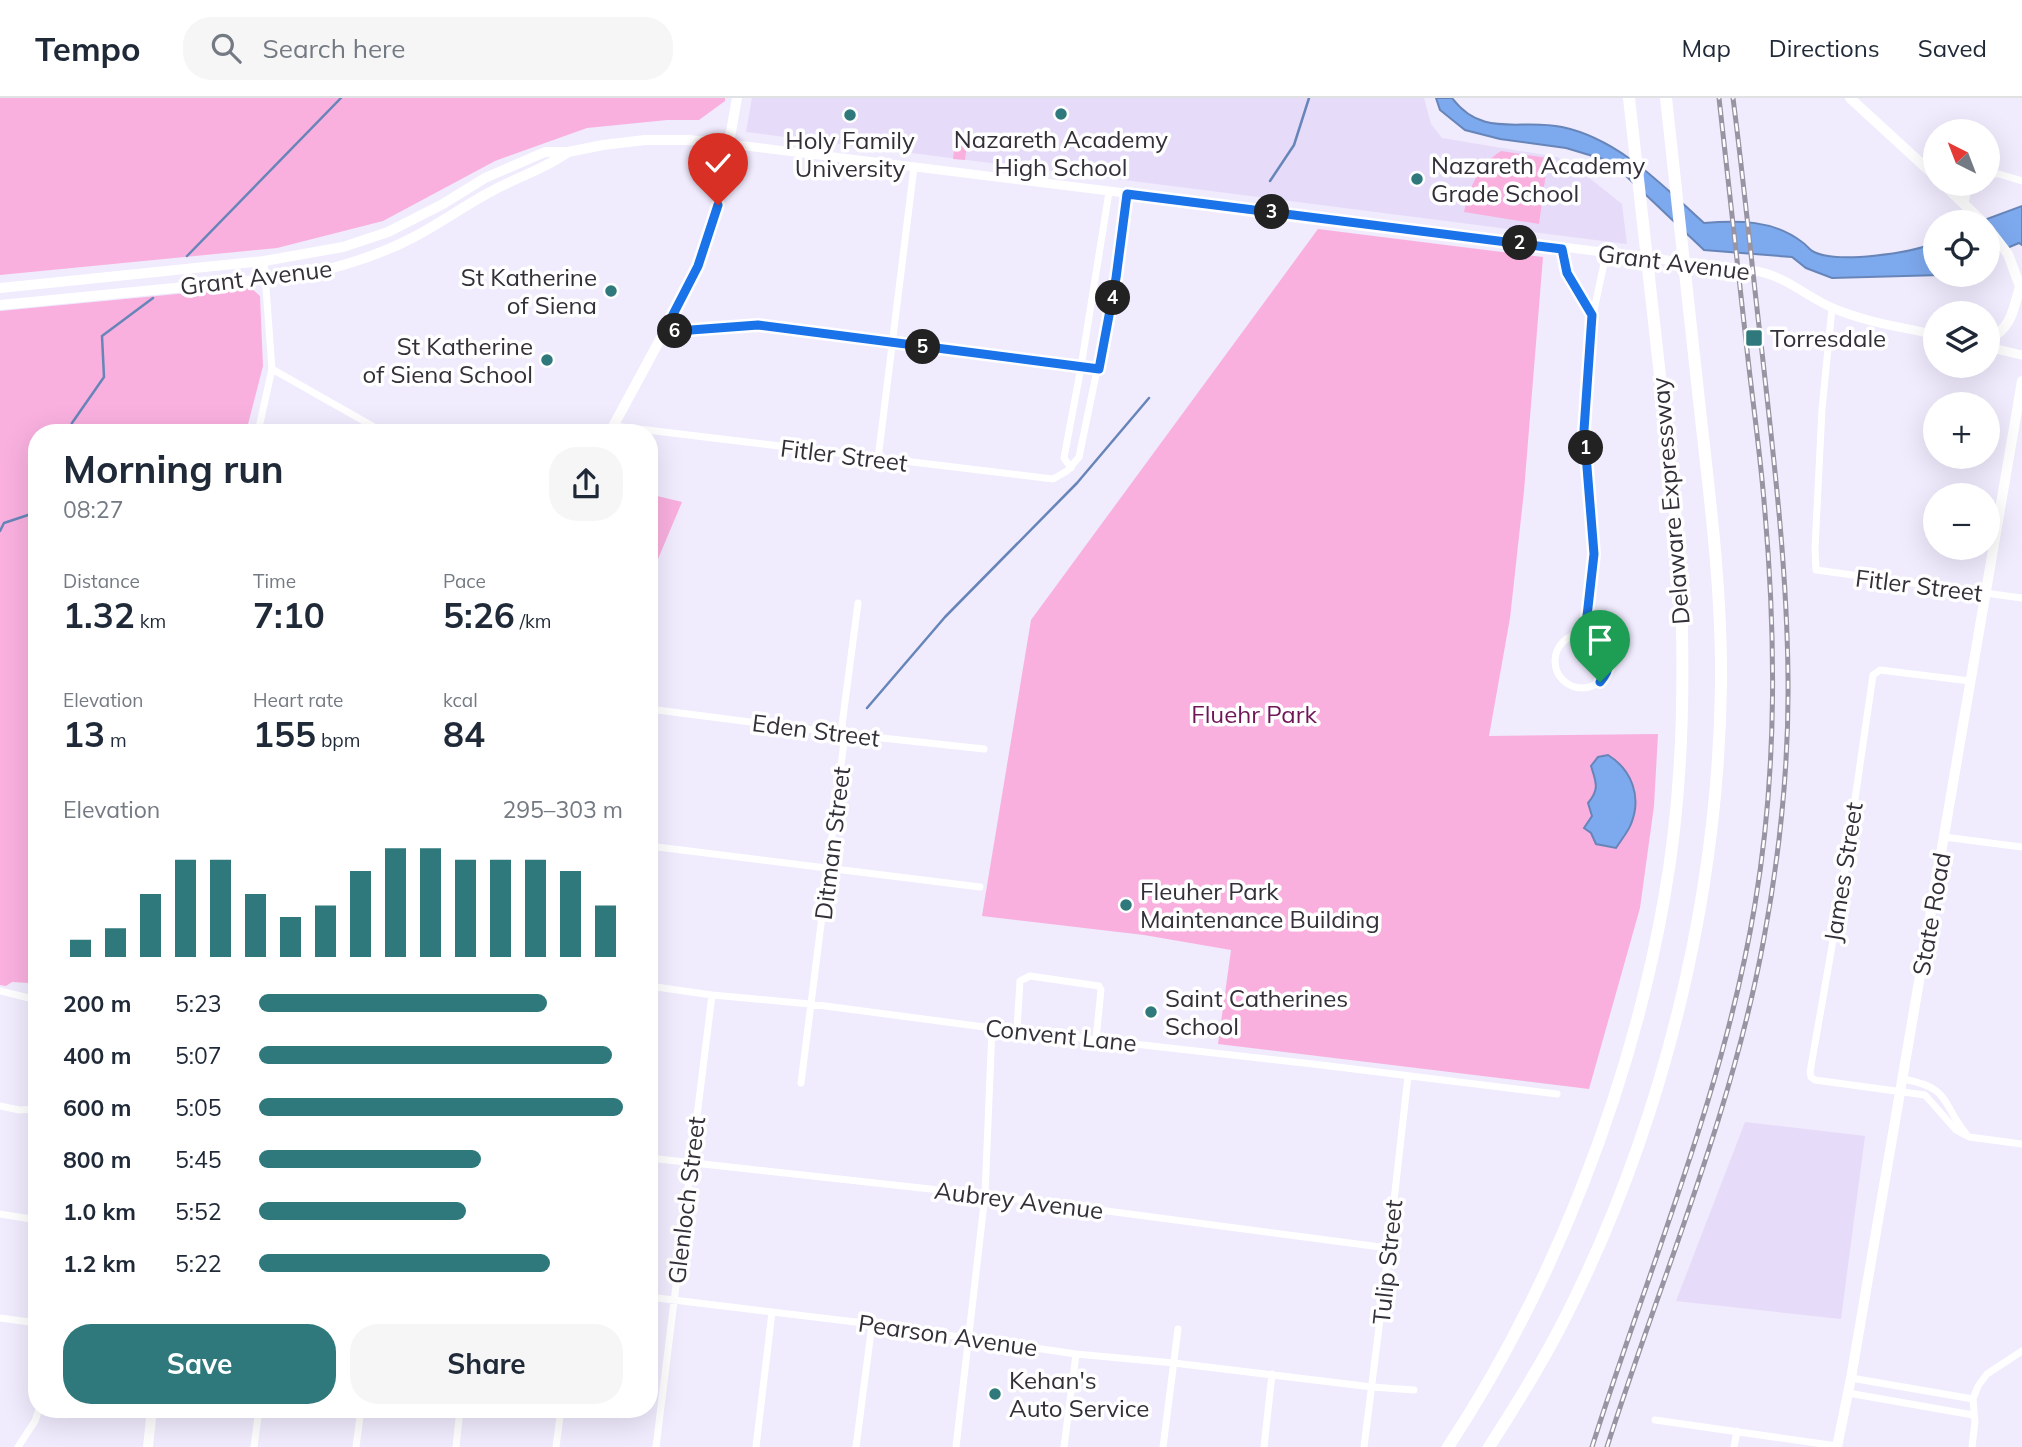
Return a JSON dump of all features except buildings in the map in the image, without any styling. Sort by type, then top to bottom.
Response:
[{"type":"highway","name":"Delaware Expressway","points":[[1448,1447],[1481,1398],[1536,1294],[1587,1176],[1634,1033],[1664,899],[1681,731],[1683,632],[1679,546],[1629,98]]},
{"type":"highway","name":"Delaware Expressway","points":[[1489,1447],[1529,1385],[1563,1322],[1612,1213],[1654,1100],[1679,1003],[1711,838],[1721,684],[1716,557],[1666,98]]},
{"type":"main road","points":[[615,424],[689,286],[707,243],[718,205],[737,98]]},
{"type":"main road","points":[[1850,98],[1923,165]]},
{"type":"main road","name":"Grant Avenue","points":[[0,288],[264,261],[321,252],[388,232],[508,167],[545,152],[568,152],[645,140],[729,144]]},
{"type":"main road","name":"Grant Avenue","points":[[0,305],[266,279],[337,269],[380,254],[491,191],[550,166],[568,152]]},
{"type":"main road","points":[[1958,196],[1972,210]]},
{"type":"main road","points":[[2000,244],[2008,254],[2021,289],[2011,316],[2000,333]]},
{"type":"main road","name":"State Road","points":[[1837,1446],[1903,1079],[2022,381]]},
{"type":"main road","points":[[148,1447],[151,1418]]},
{"type":"street","name":"Grant Avenue","points":[[729,144],[1764,272],[1832,308],[1923,332]]},
{"type":"street","points":[[878,459],[914,167]]},
{"type":"street","points":[[2000,174],[2022,181]]},
{"type":"street","points":[[1108,192],[1082,367],[1065,458],[1071,468],[1079,457],[1099,369],[1116,278],[1127,194]]},
{"type":"street","points":[[1965,203],[1966,196]]},
{"type":"street","points":[[1562,249],[1567,273],[1592,315]]},
{"type":"street","points":[[1585,634],[1594,554],[1584,430],[1592,315],[1599,295],[1606,254]]},
{"type":"street","points":[[260,424],[272,369],[264,261]]},
{"type":"street","name":"Fitler Street","points":[[1832,308],[1822,409],[1816,570],[2022,598]]},
{"type":"street","points":[[664,332],[758,325],[1099,369]]},
{"type":"street","points":[[2000,350],[2022,355]]},
{"type":"street","points":[[272,369],[369,424]]},
{"type":"street","name":"Fitler Street","points":[[658,434],[1045,480],[1054,479],[1071,468]]},
{"type":"street","name":"Ditman Street","points":[[801,1083],[829,869],[845,734],[842,725],[858,603]]},
{"type":"street","points":[[1585,634],[1604,645],[1609,662],[1600,682],[1590,688],[1578,689],[1567,685],[1559,677],[1555,655],[1564,640],[1585,634]]},
{"type":"street","name":"James Street","points":[[1900,1091],[1815,1080],[1810,1072],[1842,889],[1871,679],[1876,671],[1880,670],[1970,681]]},
{"type":"street","name":"Eden Street","points":[[658,710],[984,749]]},
{"type":"street","points":[[1944,837],[2022,847]]},
{"type":"street","points":[[658,847],[980,887]]},
{"type":"street","points":[[1017,1030],[1020,981],[1030,976],[1099,986],[1101,989],[1096,1039]]},
{"type":"street","name":"Convent Lane","points":[[658,987],[1557,1094]]},
{"type":"street","points":[[0,991],[28,998]]},
{"type":"street","name":"Glenloch Street","points":[[656,1447],[712,995]]},
{"type":"street","points":[[956,1447],[985,1195],[992,1028]]},
{"type":"street","name":"Tulip Street","points":[[1364,1447],[1408,1076]]},
{"type":"street","points":[[1903,1079],[1925,1083],[1938,1091],[1969,1137]]},
{"type":"street","points":[[1900,1091],[1925,1095],[1956,1130],[1969,1137],[2022,1144]]},
{"type":"street","points":[[0,1107],[28,1110]]},
{"type":"street","name":"Aubrey Avenue","points":[[658,1159],[985,1195],[1388,1248]]},
{"type":"street","points":[[0,1214],[28,1219]]},
{"type":"street","name":"Pearson Avenue","points":[[658,1298],[872,1324],[1076,1354],[1413,1390]]},
{"type":"street","points":[[756,1447],[772,1312]]},
{"type":"street","points":[[0,1318],[28,1322]]},
{"type":"street","points":[[856,1447],[872,1324]]},
{"type":"street","points":[[1164,1447],[1178,1329]]},
{"type":"street","points":[[1972,1447],[1975,1422],[1973,1399],[1978,1386],[1987,1374],[2022,1351]]},
{"type":"street","points":[[1064,1447],[1076,1354]]},
{"type":"street","points":[[1264,1447],[1272,1374]]},
{"type":"street","points":[[1851,1378],[1973,1399]]},
{"type":"street","points":[[1848,1393],[1973,1415]]},
{"type":"street","points":[[18,1447],[36,1418]]},
{"type":"street","points":[[254,1447],[258,1418]]},
{"type":"street","points":[[356,1447],[360,1418]]},
{"type":"street","points":[[456,1447],[459,1418]]},
{"type":"street","points":[[556,1447],[560,1418]]},
{"type":"street","points":[[1655,1420],[1837,1446]]},
{"type":"street","points":[[1734,1447],[1737,1432]]},
{"type":"shaded area","points":[[752,98],[1424,98],[1431,124],[1442,138],[1557,157],[1583,173],[1622,204],[1627,244],[746,132]]},
{"type":"shaded area","points":[[1745,1122],[1865,1136],[1841,1319],[1676,1301]]},
{"type":"green space","points":[[0,98],[725,98],[725,101],[699,120],[667,120],[587,128],[495,161],[383,221],[277,248],[0,275]]},
{"type":"green space","points":[[956,134],[968,136],[965,160],[953,159]]},
{"type":"green space","points":[[1501,151],[1548,158],[1539,224],[1464,212],[1476,177],[1486,163]]},
{"type":"green space","name":"Fluehr Park","points":[[1318,229],[1543,257],[1524,491],[1510,618],[1489,736],[1658,734],[1654,806],[1640,908],[1589,1089],[1218,1044],[1231,950],[1144,935],[982,916],[1031,620]]},
{"type":"green space","points":[[250,287],[260,296],[263,366],[248,424],[28,424],[28,983],[12,982],[6,986],[0,985],[0,311]]},
{"type":"green space","points":[[658,496],[682,502],[658,559]]},
{"type":"water","points":[[1436,98],[1452,98],[1464,111],[1489,123],[1546,125],[1583,133],[1639,165],[1704,223],[1743,222],[1780,229],[1814,252],[1840,257],[1892,253],[1923,247],[1923,275],[1832,278],[1806,268],[1792,257],[1704,250],[1606,160],[1566,148],[1500,139],[1465,130],[1440,110]]},
{"type":"water","points":[[2022,206],[2022,245],[2019,243],[2000,251],[2000,214]]},
{"type":"water","points":[[1608,755],[1629,776],[1635,794],[1631,824],[1616,848],[1596,844],[1591,833],[1584,828],[1592,816],[1588,803],[1596,789],[1591,766],[1598,757]]},
{"type":"waterway","points":[[187,256],[341,98]]},
{"type":"waterway","points":[[1270,181],[1294,145],[1309,98]]},
{"type":"waterway","points":[[72,424],[104,377],[102,336],[153,298]]},
{"type":"waterway","points":[[867,708],[945,617],[1077,483],[1149,398]]},
{"type":"waterway","points":[[0,531],[4,523],[28,515]]},
{"type":"railway","points":[[1592,1447],[1705,1111],[1724,1043],[1755,904],[1768,801],[1772,646],[1767,542],[1760,457],[1719,98]]},
{"type":"railway","points":[[1607,1447],[1694,1195],[1734,1068],[1764,938],[1782,808],[1788,677],[1782,555],[1733,98]]},
{"type":"place","name":"Nazareth Academy High School","points":[[1061,114]]},
{"type":"place","name":"Holy Family University","points":[[850,115]]},
{"type":"place","name":"Nazareth Academy Grade School","points":[[1417,179]]},
{"type":"place","name":"St Katherine of Siena","points":[[611,291]]},
{"type":"place","name":"Torresdale","points":[[1754,338]]},
{"type":"place","name":"St Katherine of Siena School","points":[[547,360]]},
{"type":"place","name":"Fleuher Park Maintenance Building","points":[[1126,905]]},
{"type":"place","name":"Saint Catherines School","points":[[1151,1012]]},
{"type":"place","name":"Kehan's Auto Service","points":[[995,1394]]},
{"type":"route","points":[[718,205],[698,266],[664,332],[758,325],[1099,369],[1116,278],[1127,194],[1562,249],[1567,273],[1592,315],[1584,430],[1594,554],[1585,634],[1600,641],[1609,656],[1606,673],[1600,682]]}]
